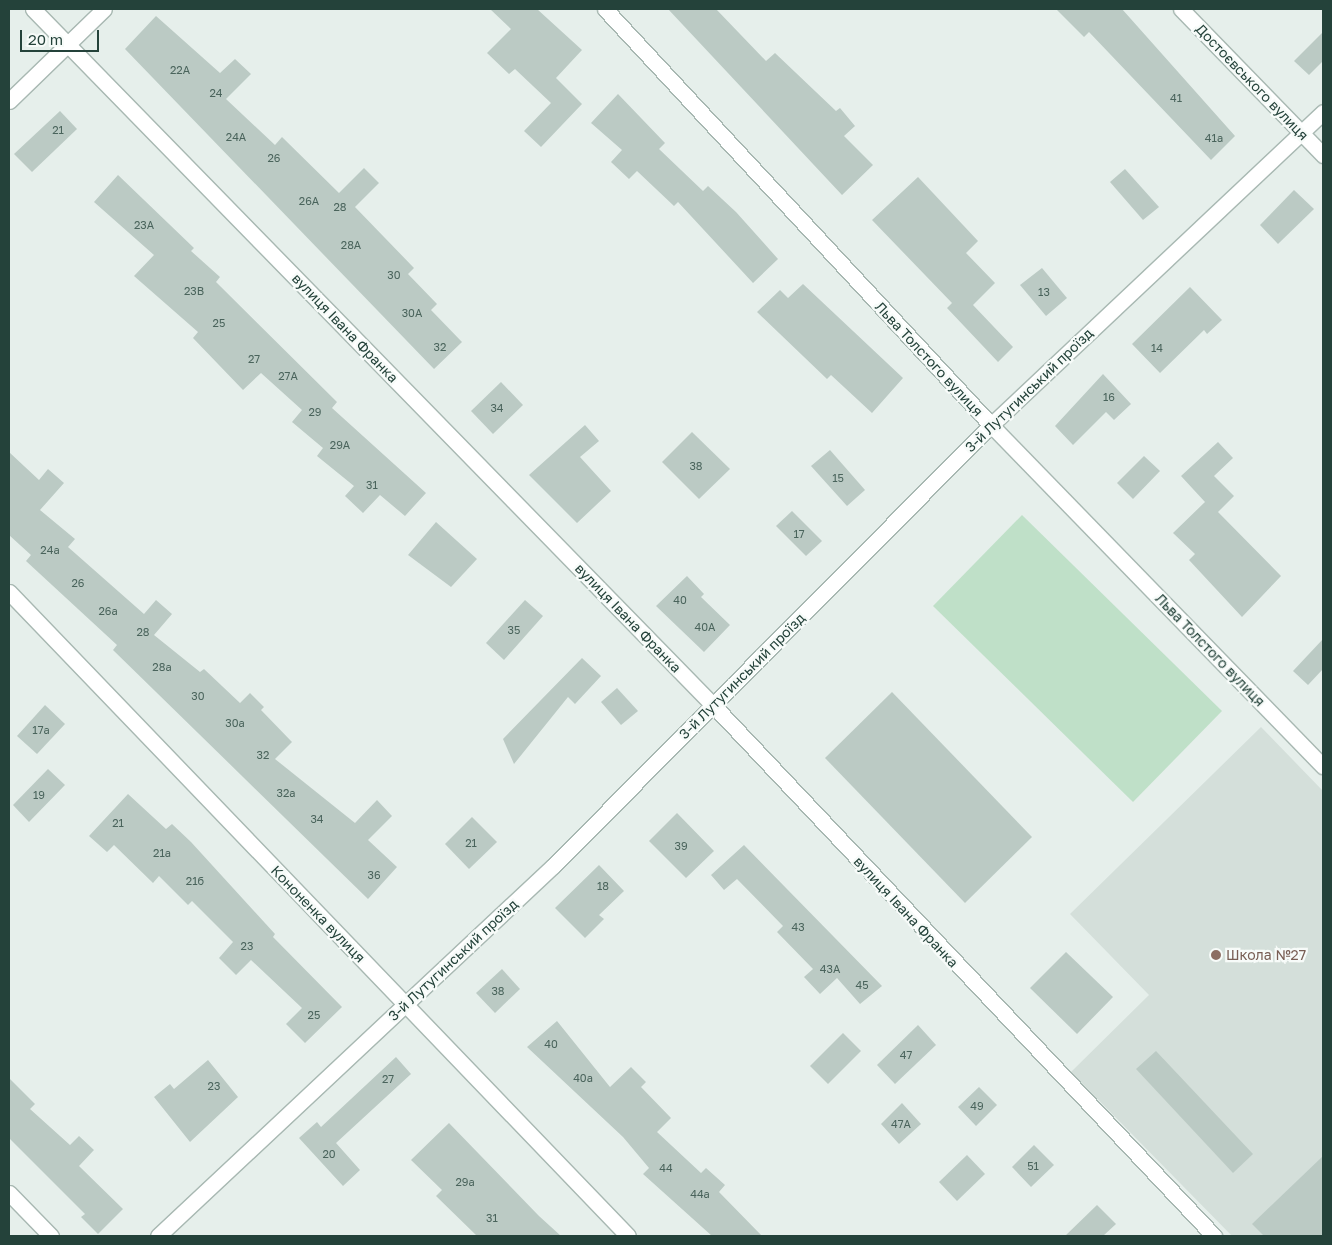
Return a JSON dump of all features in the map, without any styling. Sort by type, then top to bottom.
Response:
[{"type":"street","name":"вулиця Івана Франка","points":[[33,9],[714,706],[1214,1236]]},
{"type":"street","points":[[9,101],[104,9]]},
{"type":"street","name":"Льва Толстого вулиця","points":[[605,9],[991,426],[1323,766]]},
{"type":"street","name":"Достоєвського вулиця","points":[[1182,9],[1323,155]]},
{"type":"street","name":"3-й Лутугинський проїзд","points":[[158,1236],[405,1005],[714,706],[991,426],[1323,112]]},
{"type":"street","name":"Кононенка вулиця","points":[[9,592],[628,1236]]},
{"type":"street","points":[[9,1193],[51,1236]]},
{"type":"shaded area","name":"Школа №27","points":[[1261,727],[1323,791],[1323,1236],[1232,1236],[1071,1072],[1149,995],[1070,914]]},
{"type":"green space","points":[[1022,515],[1222,711],[1133,802],[933,606]]},
{"type":"building","points":[[490,9],[537,9],[582,50],[556,78],[582,104],[541,147],[524,131],[551,103],[515,69],[509,74],[487,53],[511,29]]},
{"type":"building","points":[[668,9],[716,9],[766,61],[775,53],[836,111],[840,108],[855,126],[844,136],[873,165],[842,195]]},
{"type":"building","points":[[1056,9],[1122,9],[1235,136],[1211,160],[1089,32],[1084,37]]},
{"type":"building","points":[[156,16],[220,73],[235,59],[251,74],[226,99],[275,145],[282,137],[339,193],[364,168],[379,183],[355,207],[414,268],[408,274],[437,304],[431,310],[462,342],[434,369],[125,49]]},
{"type":"building","points":[[1323,32],[1323,61],[1309,75],[1294,61]]},
{"type":"building","points":[[618,94],[665,143],[659,149],[703,191],[708,186],[736,212],[778,259],[753,283],[678,202],[674,206],[637,171],[629,179],[611,162],[622,150],[591,123]]},
{"type":"building","points":[[60,111],[77,129],[32,172],[14,154]]},
{"type":"building","points":[[1125,169],[1159,207],[1143,220],[1110,182]]},
{"type":"building","points":[[118,175],[194,248],[191,251],[220,277],[216,282],[337,402],[332,408],[426,493],[405,516],[380,495],[363,513],[345,496],[354,486],[317,456],[323,448],[292,422],[302,410],[261,373],[243,390],[193,338],[198,332],[134,276],[154,255],[94,202]]},
{"type":"building","points":[[918,177],[978,241],[966,253],[995,283],[973,305],[1013,347],[998,362],[947,308],[952,303],[872,220]]},
{"type":"building","points":[[1294,190],[1314,209],[1278,244],[1260,225]]},
{"type":"building","points":[[1042,268],[1067,298],[1046,316],[1020,285]]},
{"type":"building","points":[[803,284],[903,378],[872,413],[831,375],[827,379],[757,312],[780,290],[788,298]]},
{"type":"building","points":[[1190,287],[1222,320],[1207,334],[1204,330],[1160,373],[1132,344]]},
{"type":"building","points":[[1103,374],[1131,404],[1114,420],[1106,412],[1073,445],[1055,426]]},
{"type":"building","points":[[501,382],[523,405],[493,434],[471,411]]},
{"type":"building","points":[[585,425],[599,441],[580,457],[611,491],[577,523],[529,475]]},
{"type":"building","points":[[692,432],[730,469],[699,499],[662,462]]},
{"type":"building","points":[[1218,442],[1233,458],[1214,476],[1234,496],[1218,512],[1281,576],[1242,617],[1189,560],[1195,554],[1173,533],[1205,502],[1181,476]]},
{"type":"building","points":[[830,450],[865,490],[847,506],[811,466]]},
{"type":"building","points":[[9,452],[39,480],[48,469],[64,483],[40,510],[75,539],[68,547],[144,614],[156,600],[172,614],[154,635],[200,672],[204,669],[240,703],[250,693],[264,707],[261,710],[292,742],[275,759],[355,823],[377,800],[392,816],[368,840],[397,867],[368,899],[113,650],[117,645],[26,561],[31,555],[9,535]]},
{"type":"building","points":[[1144,456],[1160,471],[1133,499],[1117,483]]},
{"type":"building","points":[[792,511],[822,541],[806,556],[776,526]]},
{"type":"building","points":[[436,522],[477,559],[451,587],[408,555]]},
{"type":"building","points":[[687,576],[704,594],[701,597],[730,625],[704,652],[656,606]]},
{"type":"building","points":[[525,600],[543,616],[504,660],[486,643]]},
{"type":"building","points":[[1323,639],[1323,669],[1308,685],[1293,671]]},
{"type":"building","points":[[582,658],[601,676],[575,704],[568,697],[514,764],[503,739]]},
{"type":"building","points":[[617,688],[638,711],[621,725],[601,702]]},
{"type":"building","points":[[892,692],[1032,837],[965,903],[825,758]]},
{"type":"building","points":[[45,705],[65,724],[37,754],[17,736]]},
{"type":"building","points":[[48,769],[65,785],[29,822],[13,805]]},
{"type":"building","points":[[128,794],[166,829],[172,824],[191,842],[275,934],[273,937],[342,1007],[305,1043],[286,1024],[302,1008],[251,960],[236,975],[219,958],[233,942],[192,901],[188,905],[159,876],[153,883],[114,845],[107,852],[89,836]]},
{"type":"building","points":[[677,813],[714,851],[686,878],[649,841]]},
{"type":"building","points":[[472,817],[497,842],[469,869],[445,844]]},
{"type":"building","points":[[744,845],[882,986],[860,1004],[837,978],[820,994],[804,977],[813,969],[777,932],[783,926],[737,879],[724,890],[711,875]]},
{"type":"building","points":[[599,865],[624,891],[599,915],[604,919],[585,938],[555,908]]},
{"type":"building","points":[[1066,952],[1113,997],[1077,1034],[1030,988]]},
{"type":"building","points":[[502,969],[520,989],[495,1013],[476,993]]},
{"type":"building","points":[[557,1021],[610,1087],[631,1067],[646,1082],[641,1087],[671,1118],[657,1132],[701,1173],[706,1168],[725,1185],[719,1192],[762,1236],[712,1236],[643,1174],[649,1168],[623,1137],[527,1047]]},
{"type":"building","points":[[918,1025],[936,1045],[895,1084],[877,1065]]},
{"type":"building","points":[[843,1033],[861,1051],[828,1084],[810,1066]]},
{"type":"building","points":[[1156,1051],[1253,1154],[1233,1173],[1136,1069]]},
{"type":"building","points":[[396,1057],[411,1074],[336,1143],[360,1170],[343,1186],[299,1138],[317,1122],[321,1127]]},
{"type":"building","points":[[208,1060],[238,1097],[190,1142],[154,1097],[170,1084],[174,1089]]},
{"type":"building","points":[[9,1078],[35,1104],[30,1109],[70,1145],[79,1136],[94,1150],[79,1166],[123,1209],[98,1234],[81,1217],[85,1214],[9,1138]]},
{"type":"building","points":[[979,1087],[997,1105],[976,1126],[958,1107]]},
{"type":"building","points":[[902,1103],[921,1124],[899,1144],[881,1124]]},
{"type":"building","points":[[449,1123],[539,1216],[561,1236],[477,1236],[436,1196],[442,1190],[411,1160]]},
{"type":"building","points":[[1034,1145],[1054,1165],[1031,1187],[1012,1167]]},
{"type":"building","points":[[967,1155],[985,1174],[957,1201],[939,1182]]},
{"type":"building","points":[[1323,1156],[1323,1236],[1264,1236],[1252,1224]]},
{"type":"building","points":[[1097,1205],[1116,1224],[1103,1236],[1065,1236]]},
{"type":"place","name":"Школа №27","points":[[1216,955]]}]
